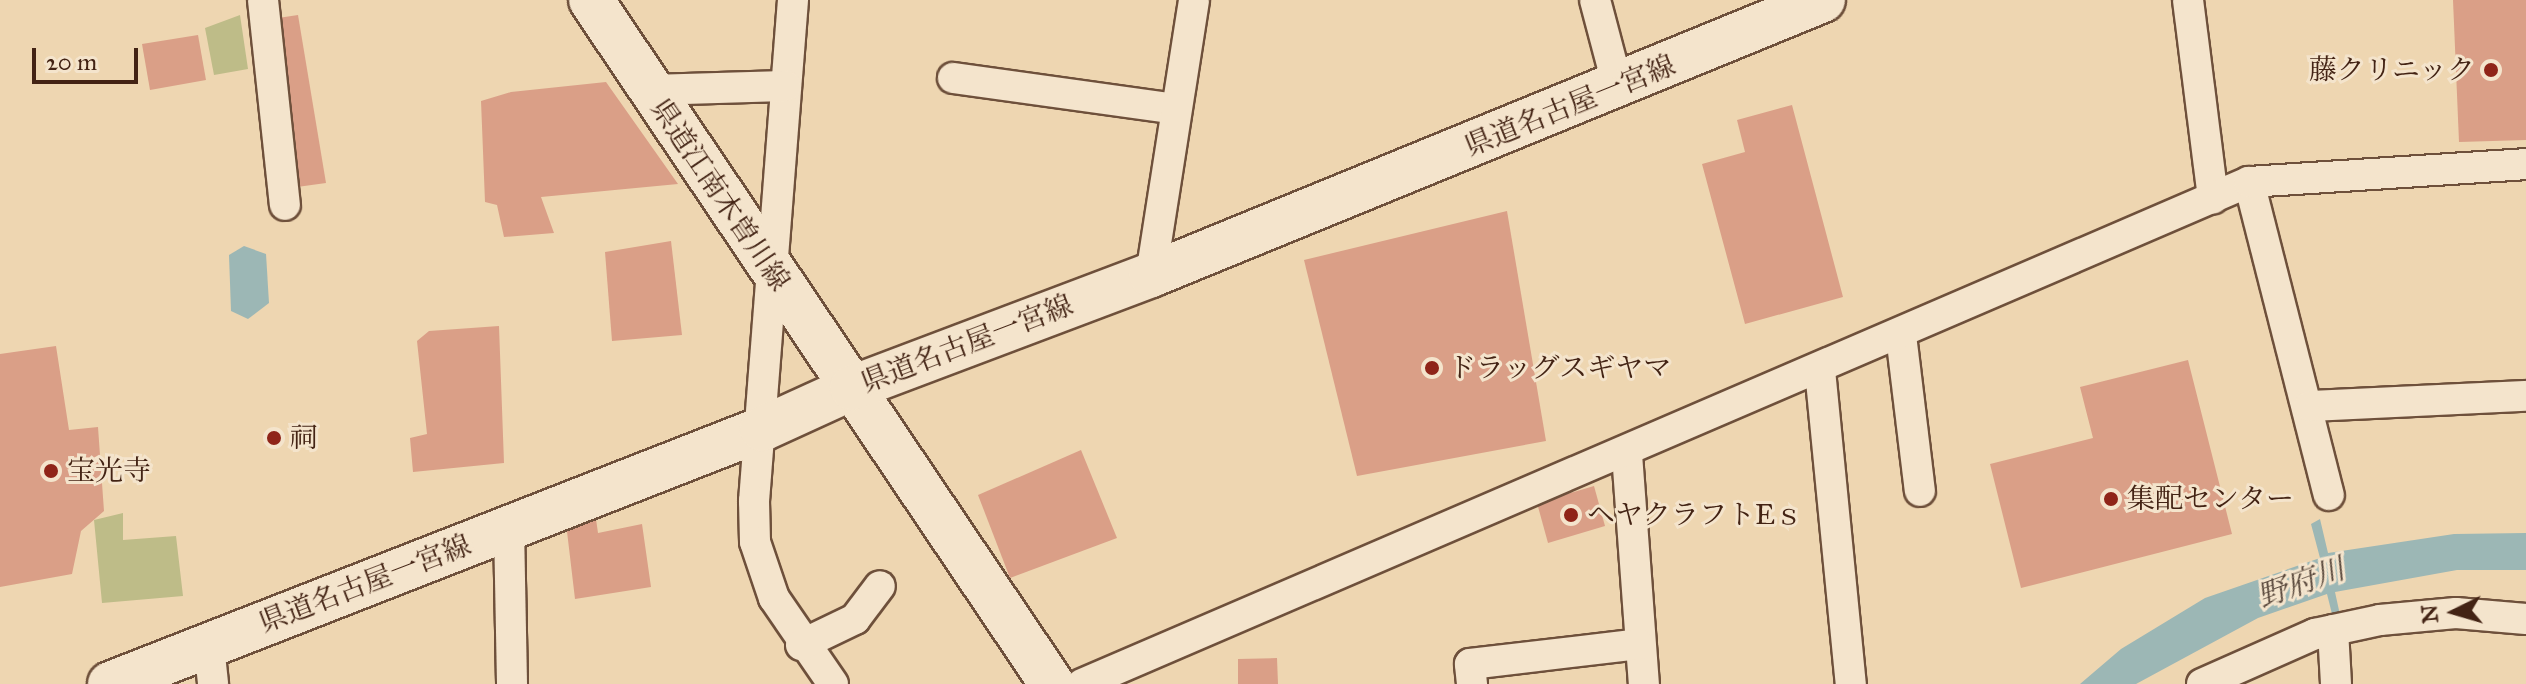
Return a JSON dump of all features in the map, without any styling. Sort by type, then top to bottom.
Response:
[{"type":"main road","name":"県道江南木曽川線","points":[[591,0],[773,275],[1052,684]]},
{"type":"main road","name":"県道名古屋一宮線","points":[[110,684],[211,665],[509,527],[762,429],[852,388],[1151,275],[1618,87],[1823,0]]},
{"type":"street","points":[[263,0],[285,205]]},
{"type":"street","points":[[793,0],[755,542],[765,578],[801,645],[833,684]]},
{"type":"street","points":[[1151,275],[1194,0]]},
{"type":"street","points":[[1595,0],[1618,87]]},
{"type":"street","points":[[2188,0],[2213,198]]},
{"type":"street","points":[[953,78],[1176,109]]},
{"type":"street","points":[[649,90],[786,86]]},
{"type":"street","points":[[1082,684],[1627,454],[2249,182],[2526,164]]},
{"type":"street","points":[[2249,182],[2310,406],[2329,495]]},
{"type":"street","points":[[1901,335],[1920,491]]},
{"type":"street","points":[[1820,370],[1851,684]]},
{"type":"street","points":[[2310,406],[2526,396]]},
{"type":"street","points":[[1627,454],[1644,684]]},
{"type":"street","points":[[509,527],[512,684]]},
{"type":"street","points":[[801,645],[855,619],[880,586]]},
{"type":"street","points":[[2202,684],[2333,630],[2380,620],[2456,613],[2526,619]]},
{"type":"street","points":[[2333,630],[2336,684]]},
{"type":"street","points":[[1472,684],[1470,664],[1639,644]]},
{"type":"shaded area","points":[[240,15],[248,69],[214,75],[205,28]]},
{"type":"shaded area","points":[[123,513],[123,540],[176,536],[183,596],[102,603],[94,520]]},
{"type":"water","points":[[244,246],[266,254],[269,303],[248,319],[231,311],[229,255]]},
{"type":"water","name":"野府川","points":[[2320,519],[2328,553],[2454,534],[2526,533],[2526,570],[2457,570],[2335,592],[2342,624],[2335,626],[2327,594],[2258,618],[2136,684],[2080,684],[2121,649],[2205,598],[2320,558],[2311,524]]},
{"type":"building","name":"藤クリニック","points":[[2453,0],[2526,0],[2526,140],[2459,142]]},
{"type":"building","points":[[298,15],[326,183],[297,187],[265,20]]},
{"type":"building","points":[[198,35],[206,80],[150,90],[142,44]]},
{"type":"building","points":[[606,82],[678,184],[541,197],[554,233],[504,237],[497,205],[485,202],[481,101],[511,92]]},
{"type":"building","points":[[1792,105],[1843,297],[1745,324],[1702,164],[1745,152],[1737,120]]},
{"type":"building","name":"ドラッグスギヤマ","points":[[1507,211],[1546,441],[1357,476],[1304,260]]},
{"type":"building","points":[[671,241],[682,335],[612,341],[605,252]]},
{"type":"building","points":[[499,326],[504,463],[413,472],[410,438],[427,434],[417,341],[429,331]]},
{"type":"building","name":"宝光寺","points":[[56,346],[69,430],[98,427],[104,511],[81,531],[72,574],[0,587],[0,354]]},
{"type":"building","name":"集配センター","points":[[2188,360],[2232,534],[2021,588],[1990,464],[2093,438],[2080,387]]},
{"type":"building","points":[[1081,450],[1117,538],[1010,578],[978,495]]},
{"type":"building","name":"ヘヤクラフトEｓ","points":[[1594,486],[1605,526],[1548,543],[1537,503]]},
{"type":"building","points":[[596,519],[598,533],[642,524],[651,587],[575,599],[566,523]]},
{"type":"building","points":[[1277,658],[1278,684],[1238,684],[1238,659]]},
{"type":"place","name":"藤クリニック","points":[[2491,70]]},
{"type":"place","name":"ドラッグスギヤマ","points":[[1432,368]]},
{"type":"place","name":"祠","points":[[274,438]]},
{"type":"place","name":"宝光寺","points":[[51,471]]},
{"type":"place","name":"集配センター","points":[[2111,499]]},
{"type":"place","name":"ヘヤクラフトEｓ","points":[[1571,515]]}]
